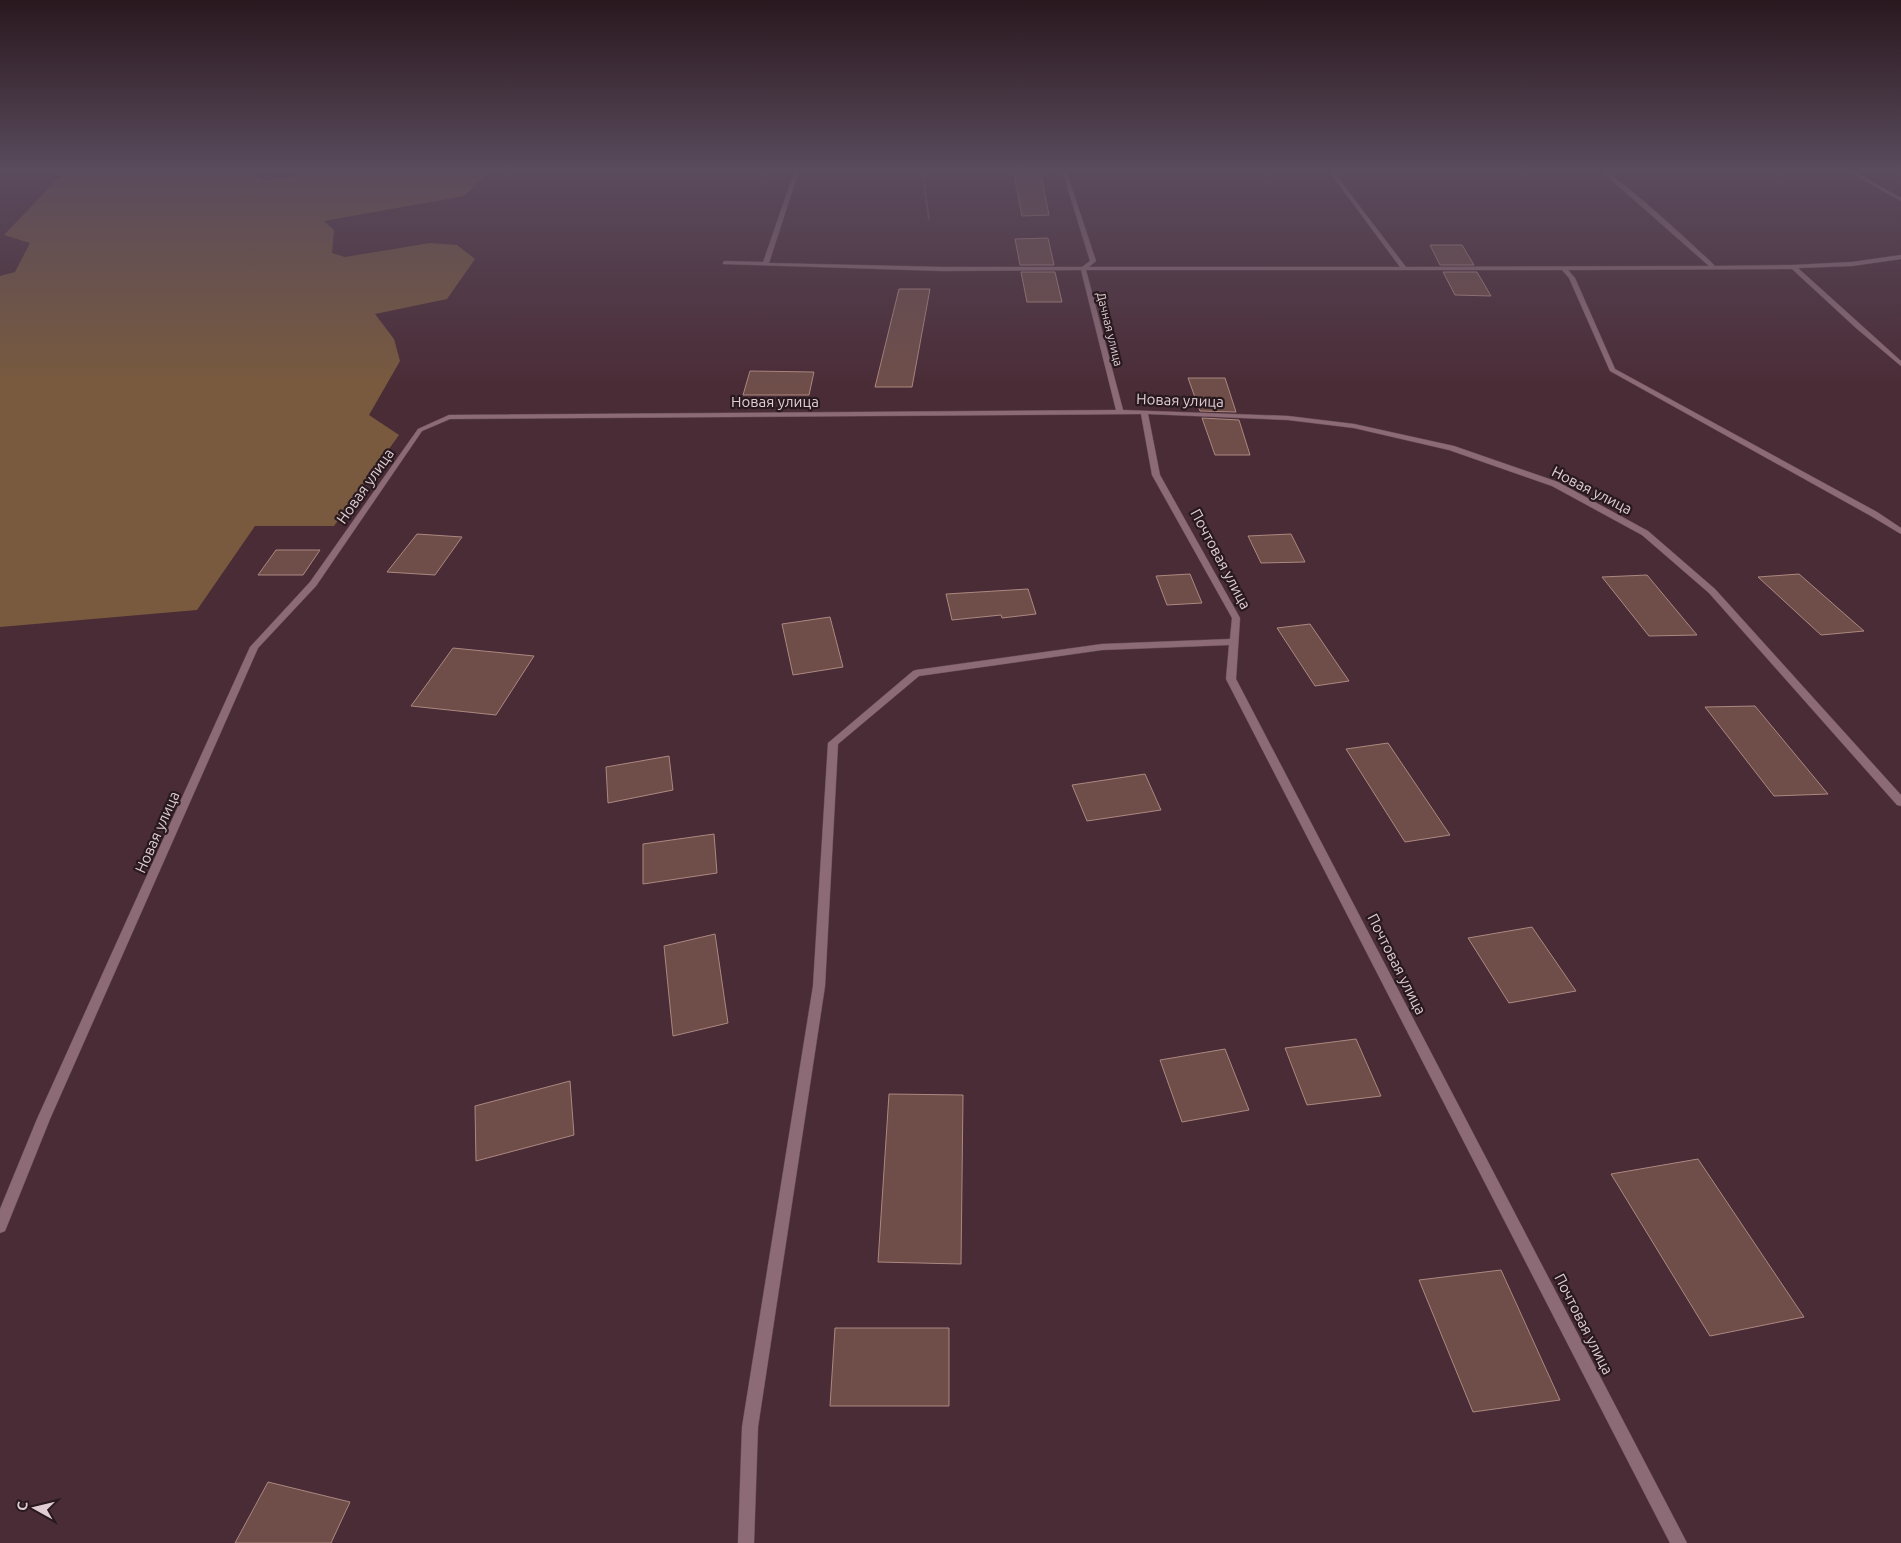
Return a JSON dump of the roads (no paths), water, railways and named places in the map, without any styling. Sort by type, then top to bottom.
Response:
[{"type":"street","points":[[765,265],[773,242]]},
{"type":"street","points":[[1083,269],[1093,261],[1087,242]]},
{"type":"street","points":[[1385,242],[1405,269]]},
{"type":"street","points":[[1685,242],[1712,266]]},
{"type":"street","points":[[725,262],[765,265],[943,269],[1405,269],[1793,267],[1852,264],[1901,257]]},
{"type":"street","points":[[1793,267],[1858,328],[1901,364]]},
{"type":"street","points":[[1564,268],[1575,284],[1612,370],[1874,514],[1901,532]]},
{"type":"street","name":"Дачная улица","points":[[1083,269],[1120,412]]},
{"type":"street","points":[[1120,412],[1144,412]]},
{"type":"street","name":"Новая улица","points":[[0,1226],[48,1110],[254,647],[313,584],[420,430],[449,417],[1120,412]]},
{"type":"street","name":"Новая улица","points":[[1144,412],[1288,418],[1354,426],[1451,448],[1555,484],[1645,533],[1712,591],[1901,802]]},
{"type":"street","name":"Почтовая улица","points":[[1144,412],[1156,476],[1236,618],[1231,679],[1679,1543]]},
{"type":"street","points":[[746,1543],[750,1427],[819,986],[833,743],[916,673],[1102,646],[1235,642]]}]
